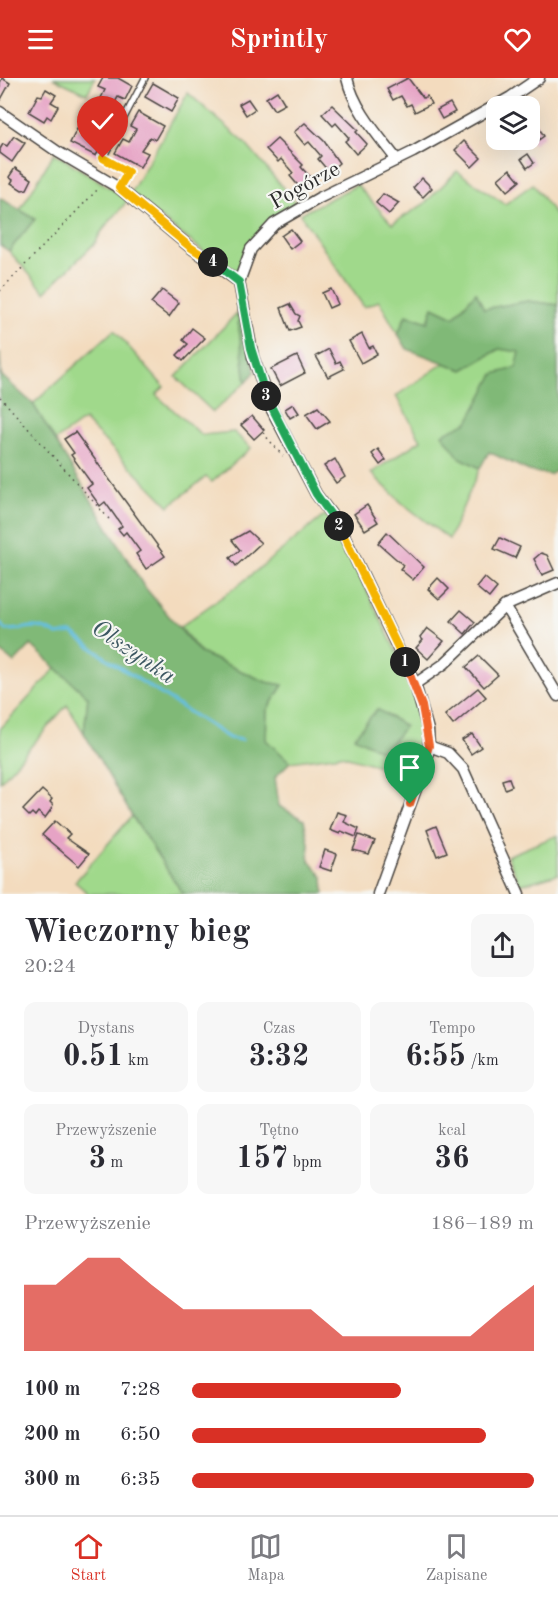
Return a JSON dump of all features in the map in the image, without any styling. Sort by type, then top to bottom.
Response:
[{"type":"street","points":[[347,78],[364,116],[397,160]]},
{"type":"street","name":"Pogórze","points":[[239,282],[251,249],[274,224],[501,103],[539,78]]},
{"type":"street","points":[[0,112],[58,152],[119,188],[190,247],[239,282],[251,348],[264,392],[316,494],[344,534],[415,684],[422,706],[429,746],[378,894]]},
{"type":"street","points":[[415,684],[444,664],[505,606],[558,583]]},
{"type":"street","points":[[505,606],[558,696]]},
{"type":"street","points":[[429,746],[447,753],[463,769],[519,894]]},
{"type":"lane","points":[[119,188],[128,172],[103,158],[146,78]]},
{"type":"path","points":[[0,291],[107,180]]},
{"type":"path","points":[[0,397],[109,519]]},
{"type":"path","points":[[263,433],[287,461]]},
{"type":"green space","points":[[53,78],[95,78],[87,94]]},
{"type":"green space","points":[[188,93],[244,142],[297,204],[274,218],[260,232],[238,273],[220,264],[130,194]]},
{"type":"green space","points":[[54,153],[128,199],[102,230],[96,242],[45,292],[9,251],[35,219],[20,210]]},
{"type":"green space","points":[[457,171],[505,204],[533,184],[558,219],[558,305],[528,301],[484,309],[476,292],[454,317],[433,307],[428,322],[406,315],[398,334],[379,301],[364,307],[300,214],[357,185],[392,224],[424,204]]},
{"type":"green space","points":[[0,198],[35,219],[9,251],[0,245]]},
{"type":"green space","points":[[476,292],[484,309],[528,301],[558,305],[558,469],[550,475],[529,471],[489,452],[480,468],[459,457],[442,434],[468,422],[494,374],[516,368],[520,352],[499,349],[463,370],[407,349],[398,334],[406,315],[428,322],[433,307],[454,317]]},
{"type":"green space","points":[[241,310],[255,372],[246,382],[237,313]]},
{"type":"green space","points":[[237,313],[246,382],[213,412],[176,377]]},
{"type":"green space","points":[[114,330],[164,387],[156,395],[202,435],[234,432],[251,448],[212,482],[206,477],[169,506],[84,420],[55,441],[33,404]]},
{"type":"green space","points":[[500,349],[521,352],[517,368],[494,375],[468,422],[459,457],[480,468],[449,539],[402,503],[371,473],[421,440],[396,396],[444,363],[463,370]]},
{"type":"green space","points":[[0,353],[1,375],[33,404],[143,585],[200,653],[266,682],[283,685],[267,710],[266,740],[290,762],[275,777],[279,806],[304,820],[309,843],[309,860],[323,877],[324,894],[183,894],[132,816],[84,733],[88,697],[31,645],[14,663],[0,651]]},
{"type":"green space","points":[[325,515],[336,527],[408,676],[421,715],[425,741],[418,777],[341,755],[290,762],[266,740],[267,710],[283,685],[266,682],[201,653],[180,627],[240,584]]},
{"type":"green space","points":[[56,668],[88,697],[84,733],[67,705],[0,782],[0,729]]},
{"type":"green space","points":[[377,709],[405,726],[384,752],[354,737]]},
{"type":"green space","points":[[132,816],[183,894],[89,894],[75,882]]},
{"type":"green space","points":[[558,835],[558,874],[520,885],[507,856]]},
{"type":"building","points":[[2,78],[10,83],[0,101],[0,83]]},
{"type":"building","points":[[103,78],[118,78],[132,86],[125,100],[118,97],[111,110],[117,114],[110,128],[103,125],[97,138],[103,142],[96,156],[70,143],[77,129],[84,132],[90,118],[84,115],[92,101],[98,104],[105,90],[98,87]]},
{"type":"building","points":[[408,78],[423,98],[427,96],[431,104],[415,112],[411,104],[407,106],[401,96],[393,100],[387,89]]},
{"type":"building","points":[[153,83],[179,98],[171,112],[145,97]]},
{"type":"building","points":[[46,89],[56,95],[51,102],[58,106],[51,119],[47,116],[44,121],[29,112],[38,95],[42,96]]},
{"type":"building","points":[[277,91],[285,104],[274,110],[266,98]]},
{"type":"building","points":[[248,99],[255,109],[246,115],[239,104]]},
{"type":"building","points":[[450,103],[455,112],[442,119],[437,110]]},
{"type":"building","points":[[332,105],[358,130],[356,132],[367,144],[356,154],[345,141],[349,138],[336,123],[333,126],[322,114]]},
{"type":"building","points":[[138,112],[163,126],[155,140],[150,137],[141,150],[148,153],[140,167],[115,153],[123,139],[129,142],[136,129],[130,126]]},
{"type":"building","points":[[305,123],[324,141],[339,163],[329,172],[318,159],[321,156],[309,142],[305,145],[294,132]]},
{"type":"building","points":[[14,136],[25,143],[12,162],[0,153],[0,149],[3,144],[7,146]]},
{"type":"building","points":[[277,139],[303,165],[301,167],[312,179],[301,189],[290,176],[293,173],[281,159],[278,162],[266,149]]},
{"type":"building","points":[[464,141],[481,158],[472,167],[455,150]]},
{"type":"building","points":[[528,154],[534,163],[527,168],[521,159]]},
{"type":"building","points":[[15,168],[32,179],[27,189],[22,190],[11,183],[13,180],[9,177]]},
{"type":"building","points":[[510,169],[520,181],[508,191],[498,179]]},
{"type":"building","points":[[422,178],[432,188],[423,197],[413,188]]},
{"type":"building","points":[[383,194],[399,203],[389,214],[376,203]]},
{"type":"building","points":[[291,229],[300,241],[290,249],[281,236]]},
{"type":"building","points":[[331,289],[338,304],[329,308],[322,293]]},
{"type":"building","points":[[162,290],[179,303],[169,317],[151,303]]},
{"type":"building","points":[[290,304],[300,316],[298,321],[301,327],[290,331],[281,308]]},
{"type":"building","points":[[192,328],[205,338],[183,361],[177,355],[188,344],[183,340]]},
{"type":"building","points":[[362,334],[369,348],[373,346],[377,354],[361,363],[349,341]]},
{"type":"building","points":[[329,349],[336,363],[340,361],[344,369],[328,377],[316,356]]},
{"type":"building","points":[[297,356],[305,373],[280,386],[271,369]]},
{"type":"building","points":[[293,404],[299,413],[290,418],[285,409]]},
{"type":"building","points":[[318,407],[330,421],[317,429],[306,414]]},
{"type":"building","points":[[252,416],[264,430],[254,439],[241,425]]},
{"type":"building","points":[[75,432],[165,556],[146,569],[136,554],[140,551],[126,532],[123,535],[118,529],[122,526],[105,502],[100,506],[87,488],[92,484],[71,455],[74,453],[64,439]]},
{"type":"building","points":[[378,449],[386,460],[380,465],[372,454]]},
{"type":"building","points":[[335,459],[345,477],[336,483],[324,466]]},
{"type":"building","points":[[367,505],[378,522],[365,530],[354,514]]},
{"type":"building","points":[[248,531],[261,543],[236,566],[230,558],[240,550],[232,540]]},
{"type":"building","points":[[387,532],[424,567],[413,580],[400,569],[403,565],[378,543]]},
{"type":"building","points":[[500,538],[520,547],[515,558],[494,549]]},
{"type":"building","points":[[541,553],[547,555],[554,570],[542,575],[534,559]]},
{"type":"building","points":[[484,577],[497,588],[489,598],[476,587]]},
{"type":"building","points":[[438,578],[449,589],[439,599],[428,589]]},
{"type":"building","points":[[461,610],[475,622],[465,634],[451,621]]},
{"type":"building","points":[[427,628],[444,641],[428,659],[416,648],[423,640],[420,637]]},
{"type":"building","points":[[479,656],[498,675],[484,687],[466,667]]},
{"type":"building","points":[[478,688],[486,697],[453,725],[445,715]]},
{"type":"building","points":[[472,734],[481,747],[471,754],[462,740]]},
{"type":"building","points":[[509,778],[512,786],[505,789],[502,780]]},
{"type":"building","points":[[42,790],[52,799],[50,802],[53,805],[50,811],[45,818],[38,812],[35,816],[32,813],[29,816],[23,810]]},
{"type":"building","points":[[337,812],[347,815],[344,822],[359,829],[356,837],[341,831],[340,834],[330,830]]},
{"type":"building","points":[[55,821],[70,834],[66,838],[89,854],[79,866],[42,835]]},
{"type":"building","points":[[436,826],[447,852],[437,856],[427,830]]},
{"type":"building","points":[[359,835],[375,841],[369,854],[353,850]]},
{"type":"building","points":[[325,850],[337,854],[331,871],[319,867]]},
{"type":"waterway","name":"Olszynka","points":[[0,623],[5,630],[37,627],[57,635],[72,633],[110,661],[229,738],[242,740]]},
{"type":"route","points":[[103,158],[128,172],[119,188],[190,247],[239,282],[239,294],[251,348],[264,392],[316,494],[339,525],[415,684],[428,730],[429,746],[426,761],[410,804]]}]
